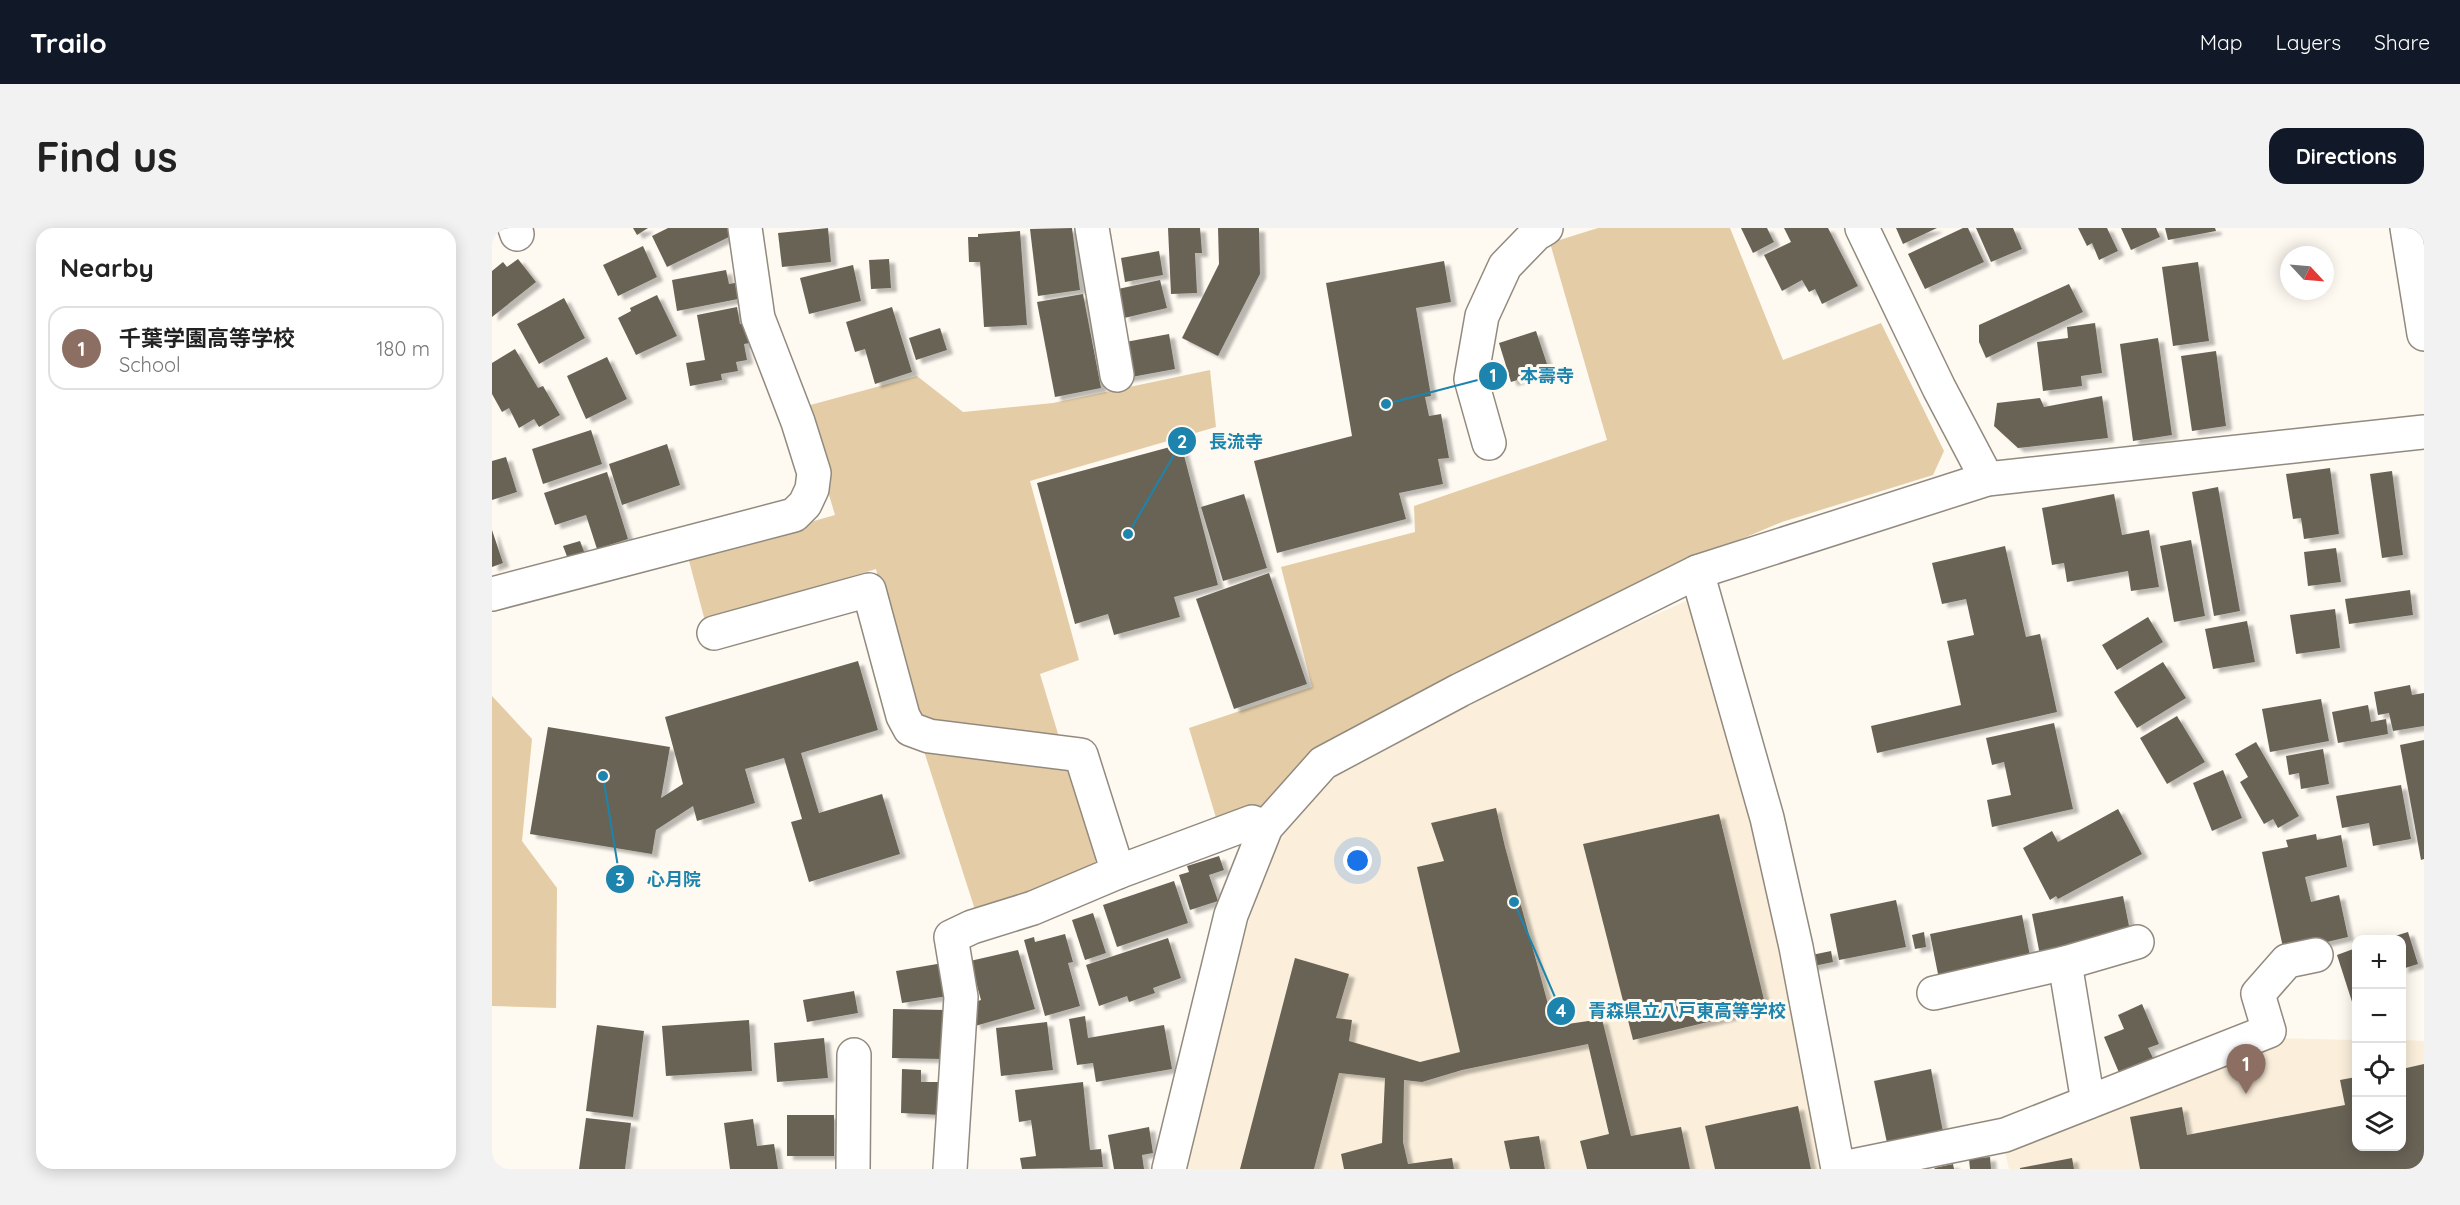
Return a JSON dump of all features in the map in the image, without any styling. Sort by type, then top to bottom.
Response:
[{"type":"street","points":[[492,594],[794,515],[805,504],[812,489],[814,473],[798,422],[758,318],[745,228]]},
{"type":"street","points":[[1092,228],[1117,375]]},
{"type":"street","points":[[1489,443],[1471,380],[1482,316],[1504,266],[1536,234],[1546,228]]},
{"type":"street","points":[[1862,228],[1940,388],[1988,479]]},
{"type":"street","points":[[2407,228],[2424,334]]},
{"type":"street","points":[[1169,1169],[1231,915],[1266,827],[1323,763],[1460,690],[1698,572],[1988,479],[2424,432]]},
{"type":"street","points":[[1698,572],[1767,819],[1796,947],[1838,1169],[2005,1135],[2269,1031],[2258,994],[2287,961],[2316,956]]},
{"type":"street","points":[[714,633],[870,590],[903,716],[910,729],[929,736],[1081,755],[1118,872]]},
{"type":"street","points":[[950,1169],[962,997],[951,937],[972,927],[1033,908],[1118,872],[1252,822],[1266,827]]},
{"type":"street","points":[[1934,993],[2064,963],[2137,942]]},
{"type":"street","points":[[2064,963],[2088,1102]]},
{"type":"street","points":[[853,1169],[854,1055]]},
{"type":"shaded area","points":[[1598,228],[1730,228],[1783,360],[1881,323],[1944,451],[1933,475],[1782,522],[1687,562],[1331,746],[1259,808],[1217,821],[1189,728],[1312,687],[1281,567],[1415,532],[1414,506],[1607,440],[1550,243]]},
{"type":"shaded area","points":[[1210,370],[1216,427],[1030,481],[1079,660],[1040,674],[1096,860],[1088,876],[977,916],[913,717],[876,569],[705,621],[688,557],[835,515],[803,407],[917,376],[963,412],[1053,403]]},
{"type":"shaded area","points":[[1695,597],[1758,831],[1825,1169],[1187,1169],[1240,946],[1271,858],[1301,803],[1350,766],[1488,690]]},
{"type":"shaded area","points":[[492,696],[532,739],[522,841],[557,888],[556,1008],[492,1006]]},
{"type":"shaded area","points":[[2273,1038],[2352,1040],[2352,1151],[2406,1151],[2406,1040],[2424,1041],[2424,1169],[2009,1169],[2004,1147]]},
{"type":"building","points":[[633,228],[648,228],[637,235]]},
{"type":"building","points":[[668,228],[727,228],[731,236],[667,267],[652,236]]},
{"type":"building","points":[[828,228],[831,262],[782,267],[778,233]]},
{"type":"building","points":[[1072,228],[1080,290],[1038,296],[1030,229]]},
{"type":"building","points":[[1168,228],[1200,228],[1202,253],[1195,253],[1197,293],[1171,294]]},
{"type":"building","points":[[1218,228],[1259,228],[1260,274],[1218,356],[1182,338],[1219,264]]},
{"type":"building","points":[[1741,228],[1767,228],[1774,242],[1753,253]]},
{"type":"building","points":[[1784,228],[1828,228],[1858,286],[1822,304],[1815,289],[1809,292],[1802,280],[1782,291],[1764,255],[1791,242]]},
{"type":"building","points":[[1896,228],[1937,228],[1903,244]]},
{"type":"building","points":[[1963,228],[1968,228],[1984,262],[1925,289],[1908,254]]},
{"type":"building","points":[[1976,228],[2013,228],[2022,249],[1991,262]]},
{"type":"building","points":[[2078,228],[2107,228],[2118,251],[2099,260],[2092,243],[2087,246]]},
{"type":"building","points":[[2121,228],[2156,228],[2160,237],[2131,250]]},
{"type":"building","points":[[2165,228],[2215,228],[2216,231],[2168,240]]},
{"type":"building","points":[[1020,231],[1027,325],[984,327],[980,262],[969,262],[968,237],[978,237],[978,234]]},
{"type":"building","points":[[643,246],[657,277],[618,296],[603,265]]},
{"type":"building","points":[[1159,251],[1163,275],[1125,282],[1121,258]]},
{"type":"building","points":[[518,259],[536,282],[492,317],[492,271],[503,262],[507,267]]},
{"type":"building","points":[[889,259],[891,288],[871,289],[869,260]]},
{"type":"building","points":[[1444,261],[1451,302],[1416,308],[1431,396],[1425,397],[1429,416],[1441,414],[1449,458],[1438,459],[1443,484],[1399,493],[1406,519],[1277,553],[1254,461],[1352,436],[1326,283]]},
{"type":"building","points":[[2198,262],[2209,341],[2173,346],[2162,267]]},
{"type":"building","points":[[853,265],[861,301],[809,314],[800,278]]},
{"type":"building","points":[[726,270],[729,284],[735,283],[738,299],[677,311],[672,280]]},
{"type":"building","points":[[1160,280],[1167,308],[1124,318],[1118,289]]},
{"type":"building","points":[[2069,284],[2083,312],[1986,358],[1979,342],[1979,325]]},
{"type":"building","points":[[1083,294],[1101,388],[1055,397],[1037,302]]},
{"type":"building","points":[[657,295],[677,336],[636,355],[618,318],[631,311],[630,308]]},
{"type":"building","points":[[564,298],[585,338],[539,364],[517,324]]},
{"type":"building","points":[[737,307],[740,324],[747,323],[750,343],[744,344],[747,360],[736,362],[738,371],[721,374],[722,380],[690,386],[686,363],[705,360],[697,315]]},
{"type":"building","points":[[892,307],[912,372],[875,384],[865,349],[855,352],[846,322]]},
{"type":"building","points":[[2095,323],[2102,373],[2081,376],[2082,386],[2043,391],[2037,342],[2068,338],[2067,327]]},
{"type":"building","points":[[940,328],[947,350],[916,360],[909,338]]},
{"type":"building","points":[[1536,331],[1549,370],[1511,382],[1499,343]]},
{"type":"building","points":[[1169,334],[1175,369],[1126,378],[1120,343]]},
{"type":"building","points":[[2158,338],[2172,435],[2133,441],[2120,344]]},
{"type":"building","points":[[515,349],[538,388],[543,386],[560,415],[539,427],[534,419],[519,428],[509,408],[502,412],[492,394],[492,363]]},
{"type":"building","points":[[2216,351],[2226,426],[2192,431],[2181,356]]},
{"type":"building","points":[[607,357],[627,399],[586,419],[567,376]]},
{"type":"building","points":[[2102,396],[2108,438],[2018,448],[1994,426],[1997,403],[2040,398],[2044,407]]},
{"type":"building","points":[[591,430],[602,464],[543,484],[532,449]]},
{"type":"building","points":[[667,444],[680,485],[622,505],[609,464]]},
{"type":"building","points":[[1181,444],[1218,585],[1174,597],[1180,617],[1114,635],[1108,614],[1075,624],[1037,483]]},
{"type":"building","points":[[506,457],[517,492],[492,500],[492,461]]},
{"type":"building","points":[[2330,468],[2339,534],[2304,539],[2301,518],[2293,519],[2286,474]]},
{"type":"building","points":[[2392,471],[2403,555],[2382,558],[2370,474]]},
{"type":"building","points":[[607,472],[628,539],[597,549],[586,515],[555,525],[544,493]]},
{"type":"building","points":[[2218,487],[2240,611],[2214,616],[2192,492]]},
{"type":"building","points":[[1244,494],[1267,568],[1223,581],[1201,507]]},
{"type":"building","points":[[2114,494],[2122,535],[2149,530],[2159,587],[2131,591],[2128,571],[2067,582],[2064,563],[2052,565],[2042,508]]},
{"type":"building","points":[[492,530],[503,563],[492,567]]},
{"type":"building","points":[[2191,540],[2205,616],[2174,622],[2160,546]]},
{"type":"building","points":[[580,541],[585,554],[568,559],[563,546]]},
{"type":"building","points":[[2005,546],[2026,637],[2040,634],[2057,712],[1877,753],[1871,726],[1961,705],[1947,641],[1974,635],[1966,599],[1942,604],[1932,563]]},
{"type":"building","points":[[2336,548],[2341,582],[2308,586],[2304,552]]},
{"type":"building","points":[[1269,573],[1307,684],[1234,709],[1196,599]]},
{"type":"building","points":[[2410,590],[2413,615],[2349,624],[2345,599]]},
{"type":"building","points":[[2335,609],[2340,648],[2296,654],[2290,615]]},
{"type":"building","points":[[2148,617],[2163,642],[2117,670],[2102,645]]},
{"type":"building","points":[[2247,621],[2255,662],[2213,669],[2205,629]]},
{"type":"building","points":[[858,661],[878,730],[801,753],[819,813],[882,794],[900,854],[809,882],[791,822],[802,819],[784,758],[745,769],[755,803],[697,821],[693,806],[656,830],[652,854],[530,834],[548,727],[670,747],[661,798],[683,784],[665,717]]},
{"type":"building","points":[[2163,662],[2186,698],[2137,728],[2114,692]]},
{"type":"building","points":[[2410,685],[2412,695],[2424,693],[2424,726],[2393,731],[2389,713],[2378,715],[2374,692]]},
{"type":"building","points":[[2321,699],[2329,741],[2270,752],[2262,709]]},
{"type":"building","points":[[2368,705],[2371,722],[2386,719],[2388,734],[2338,743],[2332,712]]},
{"type":"building","points":[[2177,716],[2205,762],[2167,784],[2140,738]]},
{"type":"building","points":[[2054,723],[2073,809],[1992,827],[1987,800],[2011,795],[2004,762],[1992,765],[1986,738]]},
{"type":"building","points":[[2424,740],[2424,859],[2421,860],[2400,745]]},
{"type":"building","points":[[2256,742],[2299,816],[2278,828],[2273,819],[2264,824],[2240,782],[2248,777],[2235,754]]},
{"type":"building","points":[[2323,749],[2329,784],[2301,789],[2299,773],[2289,775],[2286,756]]},
{"type":"building","points":[[2223,770],[2242,818],[2212,831],[2193,783]]},
{"type":"building","points":[[2401,785],[2411,839],[2373,846],[2369,823],[2342,828],[2336,796]]},
{"type":"building","points":[[1496,808],[1554,1026],[1602,1019],[1631,1136],[1681,1127],[1690,1169],[1587,1169],[1580,1141],[1609,1134],[1588,1044],[1462,1070],[1422,1082],[1404,1080],[1403,1142],[1408,1164],[1452,1158],[1454,1169],[1344,1169],[1341,1154],[1382,1143],[1385,1078],[1339,1073],[1314,1169],[1240,1169],[1295,958],[1349,974],[1336,1018],[1352,1020],[1349,1041],[1420,1062],[1460,1052],[1417,867],[1444,861],[1431,823]]},
{"type":"building","points":[[2118,809],[2142,854],[2058,899],[2056,896],[2050,900],[2023,848],[2052,831],[2058,842]]},
{"type":"building","points":[[1719,814],[1766,1008],[1633,1040],[1583,844]]},
{"type":"building","points":[[2316,834],[2317,840],[2341,835],[2347,867],[2305,877],[2311,902],[2339,895],[2348,937],[2284,952],[2262,852],[2288,847],[2286,840]]},
{"type":"building","points":[[1219,856],[1224,870],[1209,875],[1218,901],[1190,910],[1179,875],[1189,872],[1187,866]]},
{"type":"building","points":[[1174,881],[1188,923],[1117,947],[1103,905]]},
{"type":"building","points":[[2123,896],[2131,936],[2040,955],[2032,914]]},
{"type":"building","points":[[1896,900],[1906,947],[1839,960],[1830,914]]},
{"type":"building","points":[[1093,913],[1106,953],[1085,960],[1072,920]]},
{"type":"building","points":[[2022,915],[2031,961],[1939,979],[1930,934]]},
{"type":"building","points":[[1924,932],[1926,947],[1915,949],[1912,935]]},
{"type":"building","points":[[2408,932],[2418,964],[2406,968],[2406,935],[2398,935]]},
{"type":"building","points":[[1065,934],[1073,962],[1068,963],[1080,1006],[1045,1016],[1024,940],[1034,937],[1035,942]]},
{"type":"building","points":[[1168,938],[1181,978],[1153,988],[1155,993],[1129,1002],[1127,996],[1099,1006],[1086,965]]},
{"type":"building","points":[[2352,949],[2352,1002],[2337,955]]},
{"type":"building","points":[[1018,950],[1035,1009],[975,1026],[968,1004],[981,1000],[970,961]]},
{"type":"building","points":[[1831,951],[1833,962],[1809,967],[1807,956]]},
{"type":"building","points":[[943,963],[948,996],[902,1003],[896,971]]},
{"type":"building","points":[[854,991],[858,1013],[807,1022],[803,1000]]},
{"type":"building","points":[[2142,1004],[2159,1044],[2148,1048],[2154,1060],[2120,1075],[2104,1037],[2124,1029],[2118,1015]]},
{"type":"building","points":[[893,1009],[946,1010],[944,1059],[892,1058]]},
{"type":"building","points":[[1085,1016],[1088,1038],[1164,1025],[1172,1069],[1096,1082],[1093,1063],[1077,1065],[1069,1019]]},
{"type":"building","points":[[749,1020],[752,1071],[666,1076],[662,1026]]},
{"type":"building","points":[[1047,1022],[1053,1070],[1001,1076],[996,1028]]},
{"type":"building","points":[[597,1025],[644,1031],[633,1117],[586,1111]]},
{"type":"building","points":[[824,1038],[828,1078],[777,1082],[774,1043]]},
{"type":"building","points":[[2424,1064],[2424,1169],[2140,1169],[2130,1117],[2182,1107],[2187,1135],[2345,1105],[2340,1080],[2352,1078],[2352,1151],[2406,1151],[2406,1068]]},
{"type":"building","points":[[902,1069],[921,1070],[921,1082],[942,1082],[941,1115],[901,1113]]},
{"type":"building","points":[[1931,1069],[1943,1132],[1887,1143],[1874,1081]]},
{"type":"building","points":[[1083,1082],[1090,1150],[1101,1149],[1103,1167],[1022,1169],[1020,1158],[1036,1156],[1031,1120],[1019,1122],[1015,1090]]},
{"type":"building","points":[[1798,1106],[1811,1169],[1715,1169],[1705,1126]]},
{"type":"building","points":[[787,1115],[834,1115],[834,1156],[787,1156]]},
{"type":"building","points":[[586,1118],[631,1123],[625,1169],[579,1169]]},
{"type":"building","points":[[753,1119],[757,1146],[774,1144],[778,1169],[730,1169],[724,1123]]},
{"type":"building","points":[[1149,1127],[1153,1153],[1142,1155],[1144,1169],[1114,1169],[1108,1135]]},
{"type":"building","points":[[1539,1136],[1545,1169],[1510,1169],[1504,1141]]},
{"type":"building","points":[[1990,1157],[1991,1169],[1970,1169],[1969,1159]]},
{"type":"building","points":[[2072,1158],[2074,1169],[2020,1169],[2020,1168]]},
{"type":"building","points":[[1953,1164],[1954,1169],[1934,1168]]},
{"type":"place","name":"本壽寺","points":[[1386,404]]},
{"type":"place","name":"長流寺","points":[[1128,534]]},
{"type":"place","name":"心月院","points":[[603,776]]},
{"type":"place","name":"青森県立八戸東高等学校","points":[[1514,902]]},
{"type":"place","name":"千葉学園高等学校","points":[[2246,1094]]}]
